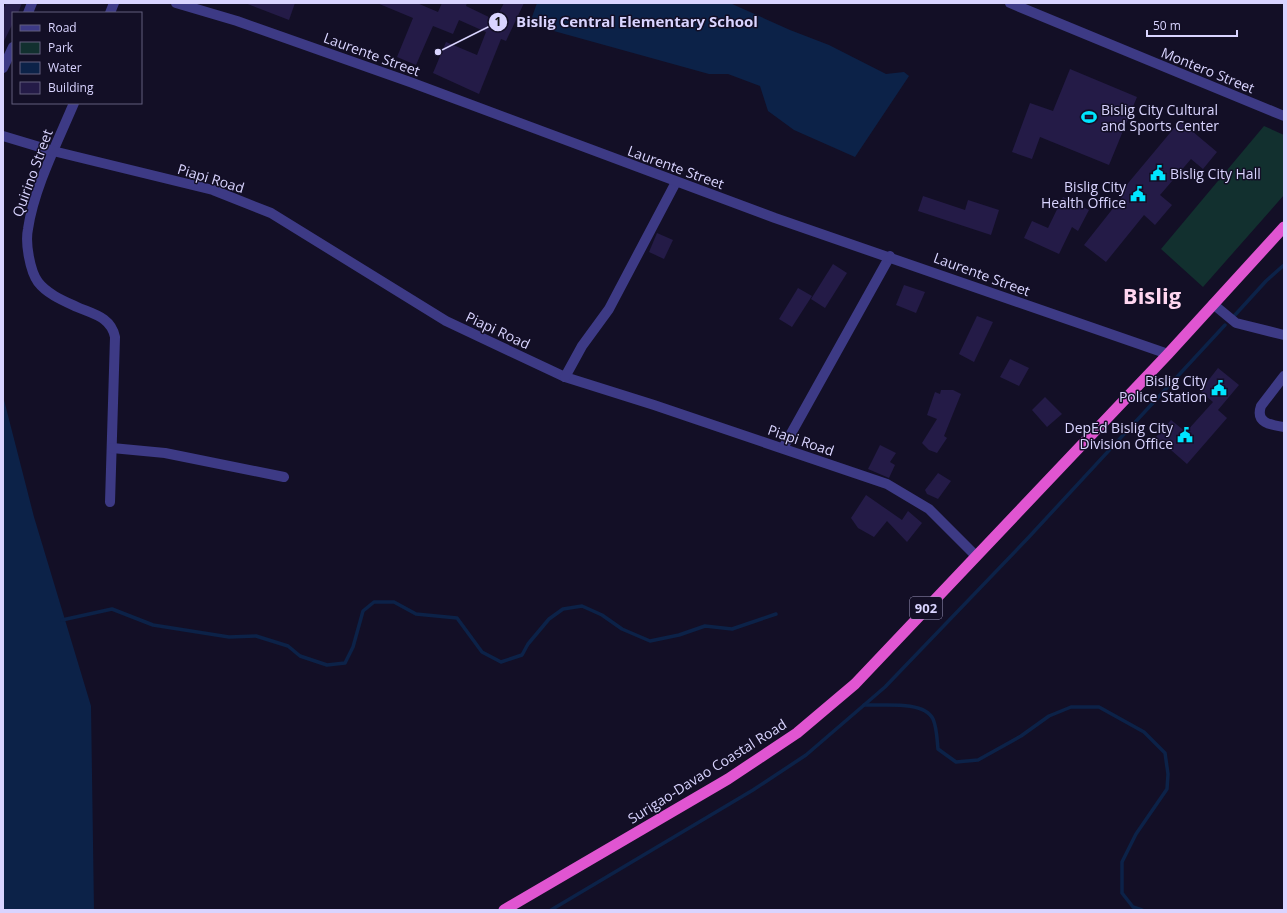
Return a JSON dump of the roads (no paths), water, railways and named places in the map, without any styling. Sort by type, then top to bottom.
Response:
[{"type":"highway","name":"Surigao-Davao Coastal Road","points":[[504,910],[728,779],[797,733],[855,684],[1168,354],[1284,227]]},
{"type":"street","name":"Laurente Street","points":[[176,3],[238,21],[410,82],[676,182],[1168,354]]},
{"type":"street","name":"Montero Street","points":[[1010,3],[1284,116]]},
{"type":"street","points":[[3,68],[10,48]]},
{"type":"street","name":"Quirino Street","points":[[74,104],[53,151],[33,206],[27,230],[30,261],[38,282],[53,295],[104,318],[113,329],[115,337],[110,502]]},
{"type":"street","name":"Piapi Road","points":[[3,136],[53,151],[213,190],[271,212],[446,321],[566,377],[783,448],[887,484],[929,509],[976,556]]},
{"type":"street","points":[[566,377],[582,346],[609,309],[676,182]]},
{"type":"street","points":[[783,448],[890,256]]},
{"type":"street","points":[[1213,304],[1236,323],[1284,335]]},
{"type":"street","points":[[1284,376],[1261,406],[1259,412],[1260,418],[1265,423],[1284,426]]},
{"type":"street","points":[[112,448],[165,454],[284,477]]},
{"type":"water","points":[[537,3],[730,3],[790,30],[829,45],[886,74],[904,72],[909,76],[855,157],[794,130],[768,111],[760,86],[728,74],[709,74],[543,28],[532,17]]},
{"type":"water","points":[[3,396],[34,517],[91,706],[94,910],[3,910]]},
{"type":"waterway","points":[[1235,315],[1266,281],[1284,265]]},
{"type":"waterway","points":[[551,910],[753,790],[806,755],[885,687],[1028,538],[1225,325]]},
{"type":"waterway","points":[[62,620],[112,609],[153,625],[229,637],[256,636],[288,646],[300,656],[327,665],[345,663],[353,647],[363,611],[374,602],[394,602],[416,614],[457,618],[482,652],[501,662],[522,655],[528,644],[549,619],[563,609],[582,606],[602,615],[622,629],[650,641],[679,635],[705,626],[732,629],[776,614]]},
{"type":"waterway","points":[[864,705],[912,706],[928,713],[933,719],[937,734],[938,749],[956,762],[978,760],[1021,736],[1049,716],[1071,707],[1099,707],[1144,732],[1165,753],[1168,774],[1167,789],[1136,834],[1122,862],[1122,893],[1133,907],[1142,910]]},
{"type":"place","name":"Bislig Central Elementary School","points":[[438,52]]},
{"type":"place","name":"Bislig City Cultural and Sports Center","points":[[1089,117]]},
{"type":"place","name":"Bislig City Hall","points":[[1158,173]]},
{"type":"place","name":"Bislig City Health Office","points":[[1138,194]]},
{"type":"place","name":"Bislig City Police Station","points":[[1219,388]]},
{"type":"place","name":"DepEd Bislig City Division Office","points":[[1185,435]]},
{"type":"district","name":"Bislig","points":[[1152,295]]}]
